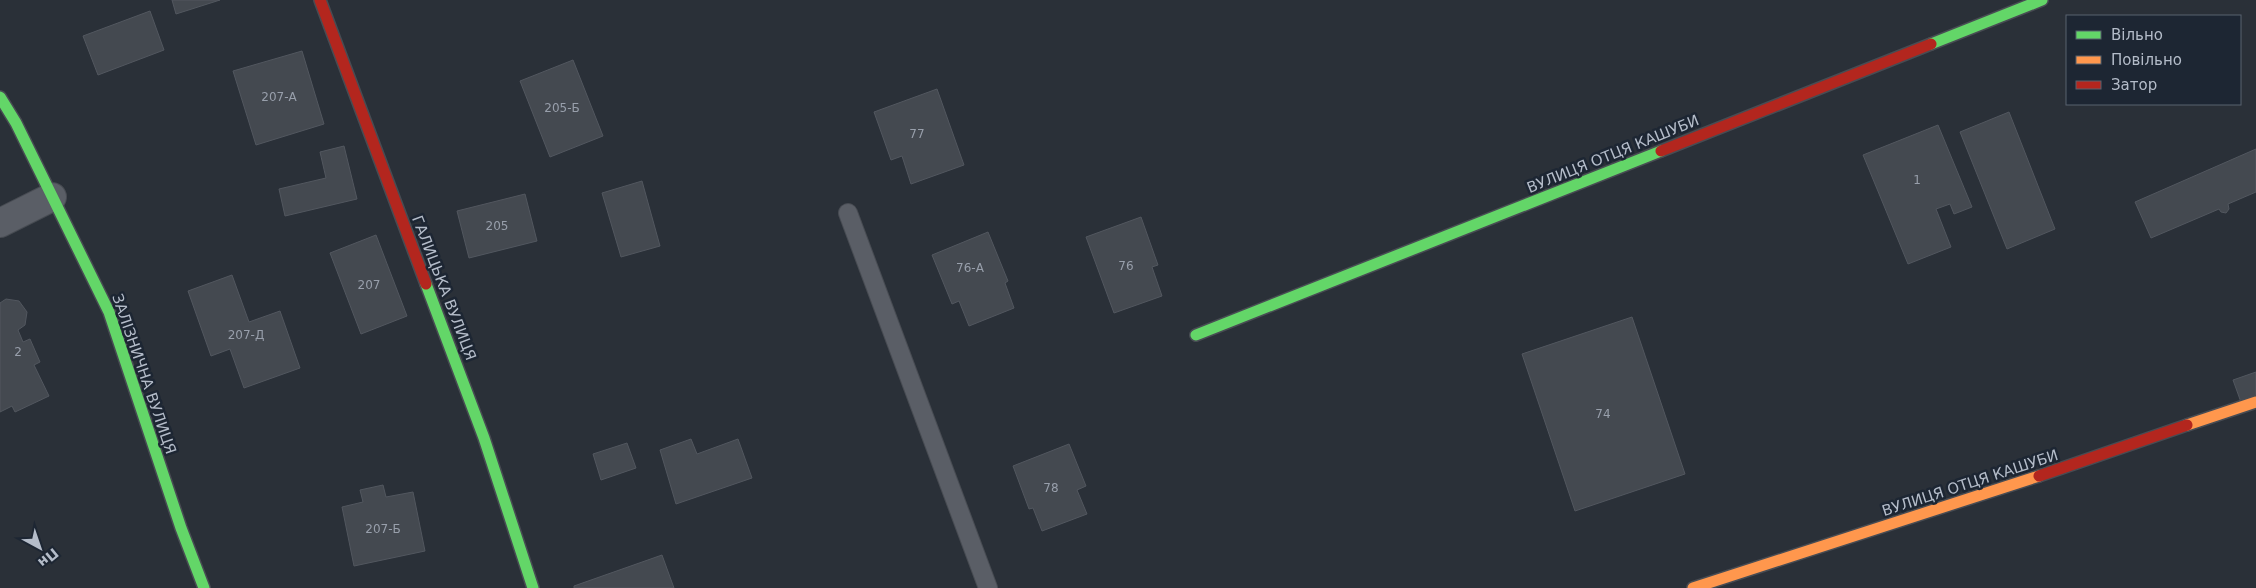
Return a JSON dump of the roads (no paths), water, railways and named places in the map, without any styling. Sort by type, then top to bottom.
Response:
[{"type":"street","name":"ГАЛИЦЬКА ВУЛИЦЯ","points":[[320,0],[484,438],[533,588]]},
{"type":"street","name":"ВУЛИЦЯ ОТЦЯ КАШУБИ","points":[[1196,335],[2042,0]]},
{"type":"street","name":"ЗАЛІЗНИЧНА ВУЛИЦЯ","points":[[0,97],[16,123],[109,312],[181,528],[204,588]]},
{"type":"street","points":[[0,223],[52,197]]},
{"type":"street","name":"ВУЛИЦЯ ОТЦЯ КАШУБИ","points":[[1693,588],[1960,503],[2256,402]]},
{"type":"lane","points":[[848,213],[988,588]]}]
